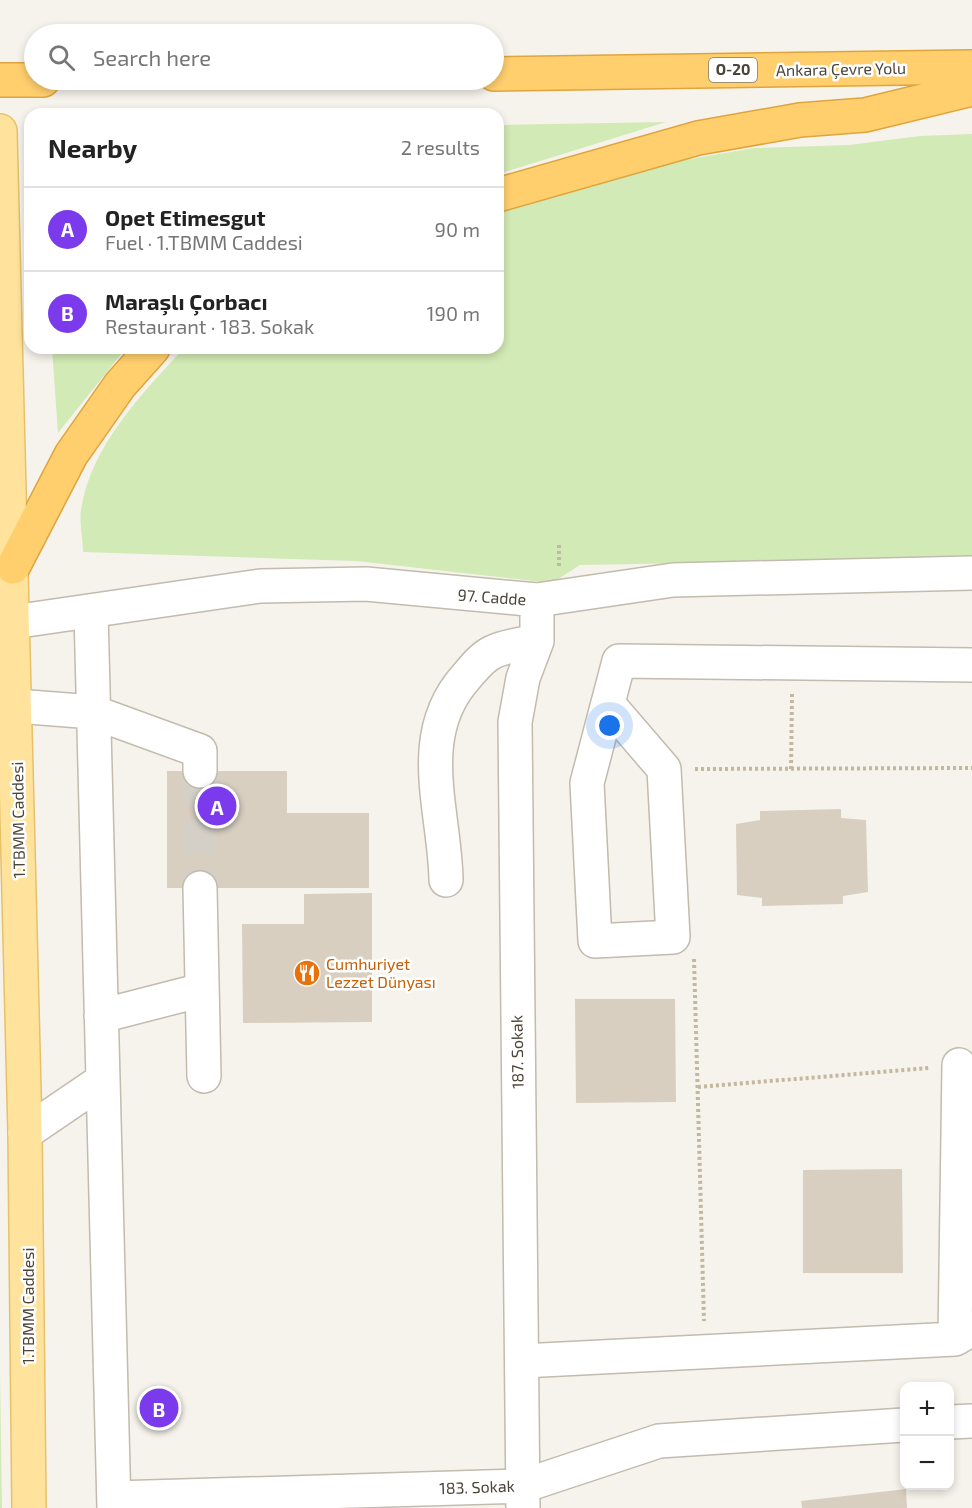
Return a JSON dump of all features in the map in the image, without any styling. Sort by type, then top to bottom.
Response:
[{"type":"highway","name":"Ankara Çevre Yolu","points":[[504,74],[972,67]]},
{"type":"highway","points":[[0,80],[24,80]]},
{"type":"highway","points":[[504,193],[699,138],[801,120],[865,115],[972,89]]},
{"type":"highway","points":[[13,567],[71,454],[120,384],[148,354]]},
{"type":"main road","name":"1.TBMM Caddesi","points":[[0,131],[13,567],[25,1132],[29,1508]]},
{"type":"street","name":"97. Cadde","points":[[13,622],[260,586],[366,585],[537,600],[673,580],[972,573]]},
{"type":"street","name":"187. Sokak","points":[[523,1497],[515,722],[523,678],[537,641],[537,600]]},
{"type":"street","points":[[91,612],[114,1503]]},
{"type":"street","points":[[446,880],[446,848],[434,783],[434,750],[441,720],[454,690],[492,652],[537,641]]},
{"type":"street","points":[[609,705],[664,769],[673,937],[595,940],[587,783],[619,661],[972,665]]},
{"type":"street","points":[[16,706],[93,712],[200,751],[200,771]]},
{"type":"street","points":[[200,888],[204,1076]]},
{"type":"street","points":[[101,1016],[202,990]]},
{"type":"street","points":[[522,1361],[705,1352],[964,1334],[959,1065]]},
{"type":"street","points":[[25,1132],[103,1080]]},
{"type":"street","points":[[954,1422],[972,1421]]},
{"type":"street","name":"183. Sokak","points":[[114,1503],[523,1497],[659,1441],[900,1425]]},
{"type":"path","points":[[791,769],[793,663]]},
{"type":"path","points":[[664,769],[972,768]]},
{"type":"path","points":[[673,937],[694,936],[705,1352]]},
{"type":"path","points":[[698,1087],[959,1065]]},
{"type":"green space","points":[[666,122],[504,172],[504,125]]},
{"type":"green space","points":[[972,134],[972,558],[580,565],[552,583],[356,561],[83,552],[81,510],[95,464],[120,422],[179,354],[504,354],[504,210],[667,163],[754,148],[849,145],[920,136]]},
{"type":"green space","points":[[52,354],[121,354],[58,433]]},
{"type":"green space","points":[[0,1370],[2,1508],[0,1508]]},
{"type":"building","points":[[167,771],[287,771],[287,813],[369,813],[369,888],[167,888]]},
{"type":"building","points":[[841,809],[841,818],[866,820],[868,892],[843,896],[843,904],[762,906],[762,898],[737,895],[736,824],[760,820],[760,811]]},
{"type":"building","name":"Cumhuriyet Lezzet Dünyası","points":[[372,893],[372,1022],[243,1023],[242,924],[304,924],[304,894]]},
{"type":"building","points":[[575,999],[675,999],[676,1102],[576,1103]]},
{"type":"building","points":[[902,1169],[903,1273],[803,1273],[803,1170]]},
{"type":"building","points":[[906,1490],[907,1508],[802,1508],[801,1501]]},
{"type":"tunnel","points":[[200,771],[200,888]]},
{"type":"place","name":"Opet Etimesgut","points":[[217,806]]},
{"type":"place","name":"Cumhuriyet Lezzet Dünyası","points":[[307,973]]},
{"type":"place","name":"Maraşlı Çorbacı","points":[[159,1408]]}]
